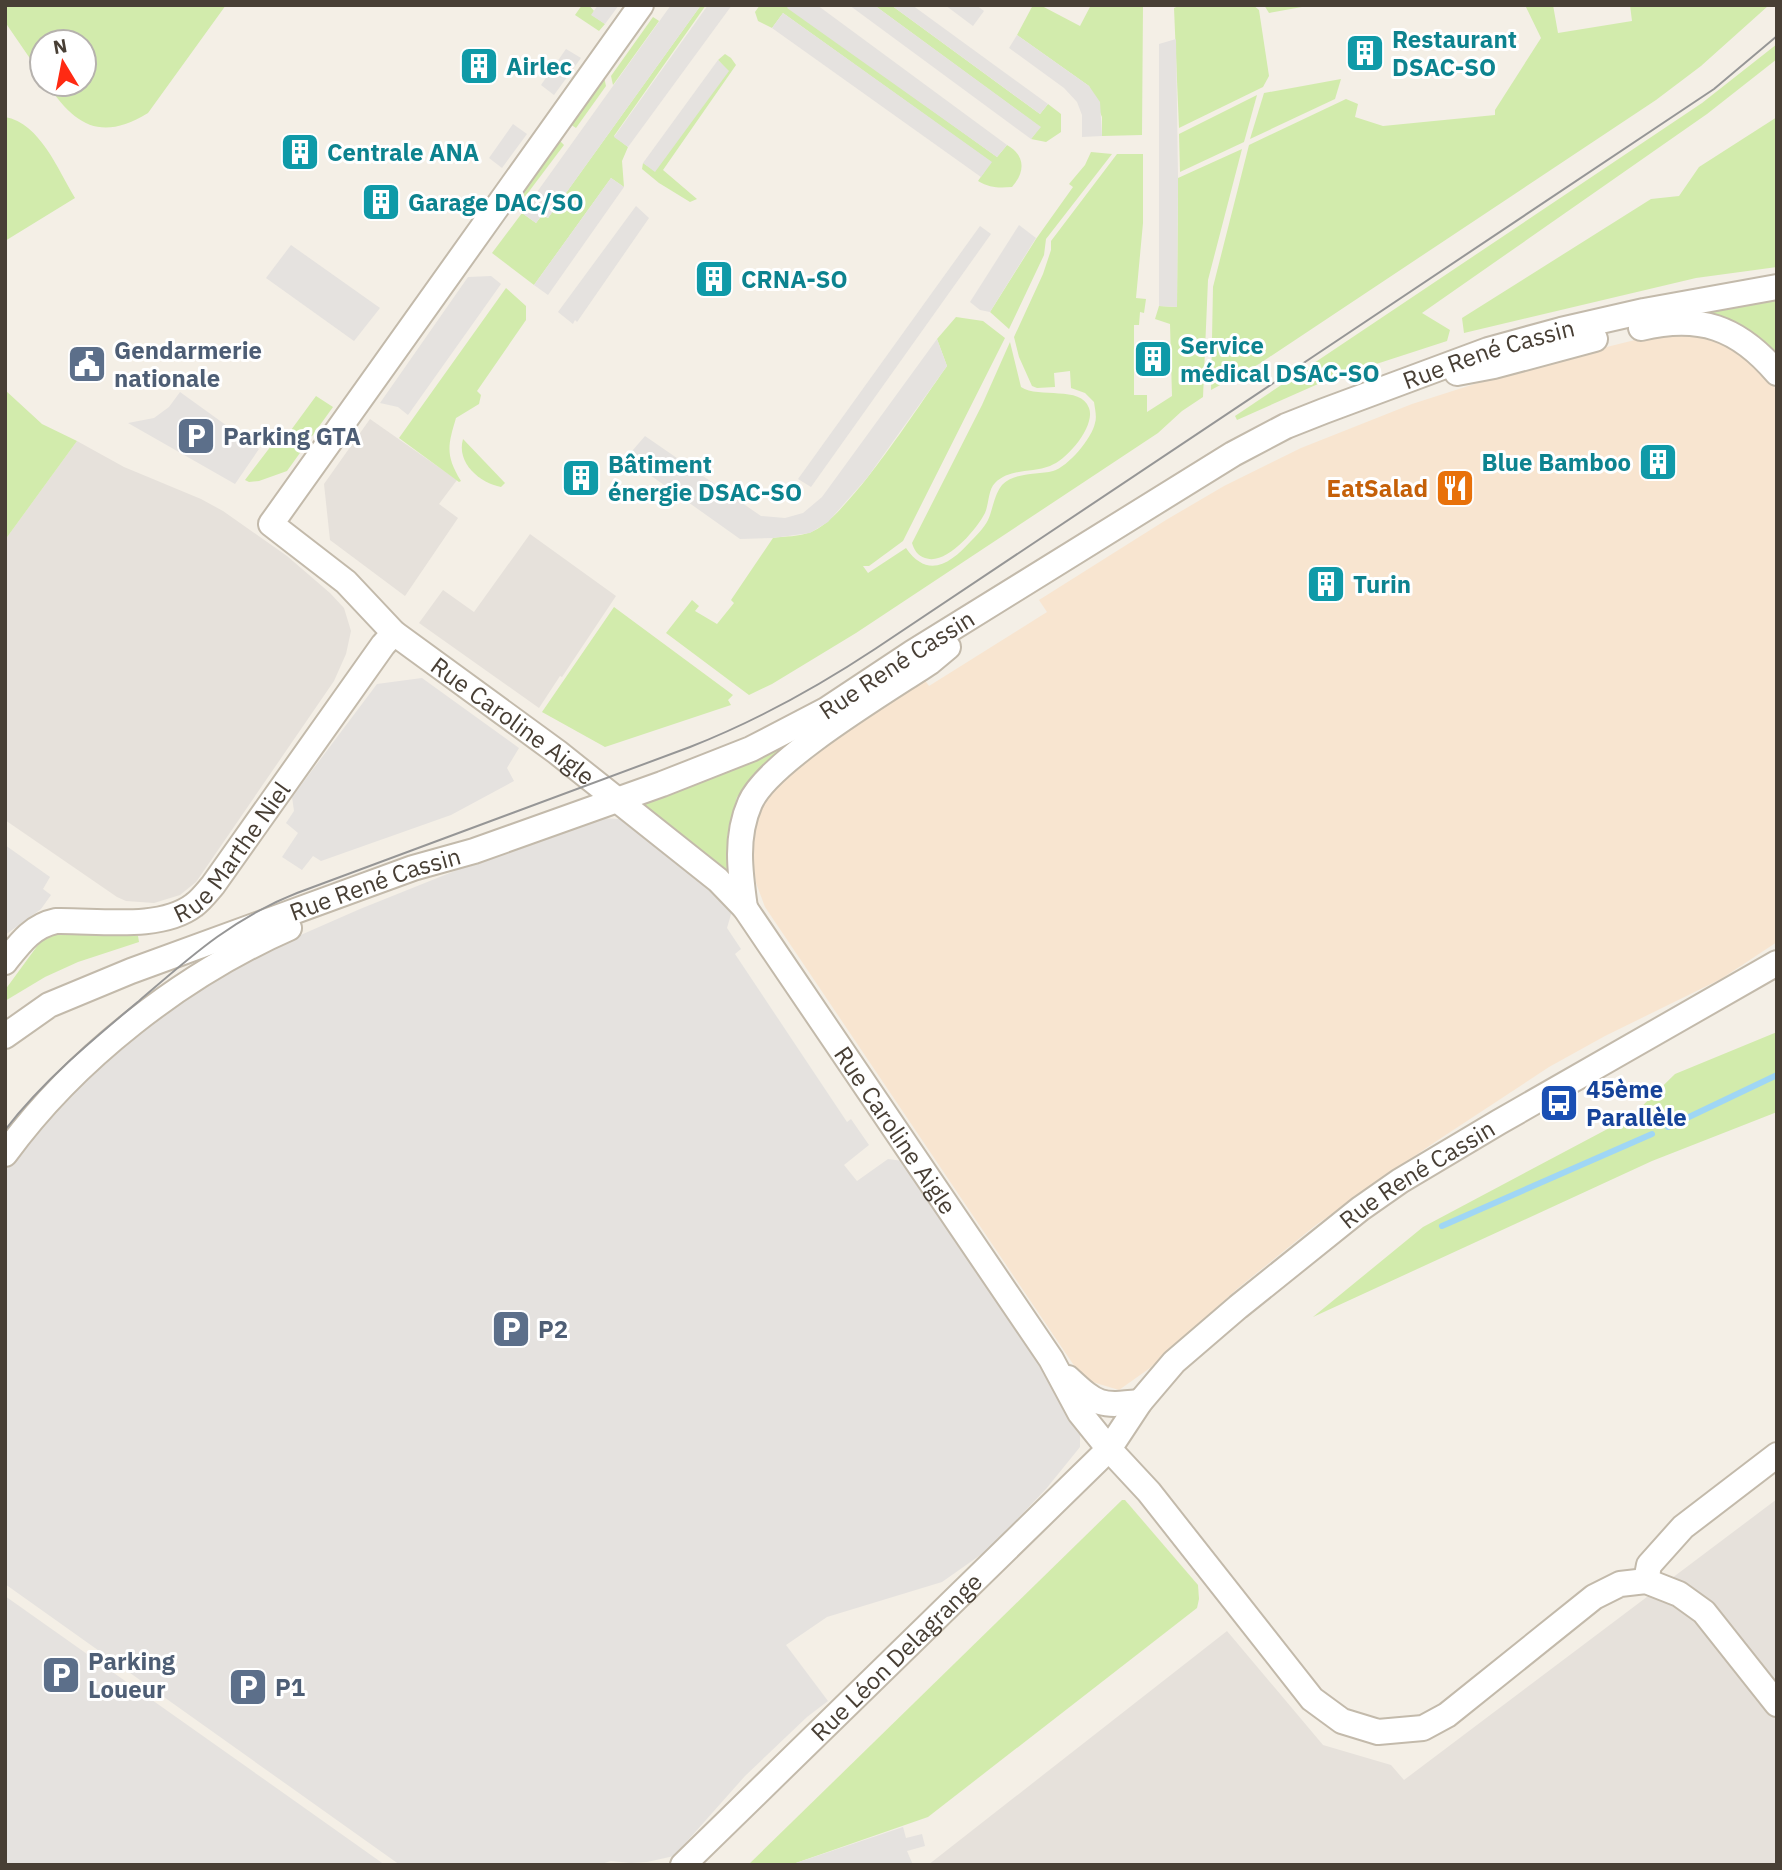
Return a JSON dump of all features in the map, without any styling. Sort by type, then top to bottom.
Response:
[{"type":"street","name":"Rue Caroline Aigle","points":[[641,5],[271,524],[346,582],[394,633],[557,752],[718,880],[745,908],[1055,1365],[1080,1413],[1149,1492],[1312,1699],[1342,1721],[1378,1732],[1423,1728],[1447,1715],[1594,1597],[1620,1584],[1646,1581]]},
{"type":"street","name":"Rue René Cassin","points":[[5,1036],[48,1005],[131,971],[413,868],[474,851],[615,800],[738,754],[785,732],[826,710],[912,653],[1247,446],[1312,416],[1488,350],[1644,311],[1777,287]]},
{"type":"street","points":[[1398,384],[1494,366],[1647,326],[1686,322],[1705,323],[1723,329],[1747,344],[1777,373]]},
{"type":"street","points":[[745,908],[739,845],[750,803],[757,789],[802,750],[930,662],[1016,590]]},
{"type":"street","name":"Rue Marthe Niel","points":[[5,962],[37,927],[45,923],[147,921],[177,915],[195,905],[394,633]]},
{"type":"street","points":[[5,1154],[40,1109],[86,1064],[127,1029],[192,982],[279,932],[474,851]]},
{"type":"street","name":"Rue René Cassin","points":[[1109,1449],[1140,1402],[1174,1362],[1327,1234],[1390,1188],[1499,1122],[1777,963]]},
{"type":"street","points":[[1055,1365],[1099,1404],[1140,1402]]},
{"type":"street","name":"Rue Léon Delagrange","points":[[683,1865],[1109,1449]]},
{"type":"street","points":[[1777,1455],[1683,1527],[1649,1565],[1646,1581],[1679,1594],[1704,1612],[1777,1704]]},
{"type":"shaded area","points":[[598,5],[619,5],[605,24],[591,15]]},
{"type":"shaded area","points":[[671,5],[701,5],[548,218],[542,215],[536,223],[522,213]]},
{"type":"shaded area","points":[[708,5],[732,5],[628,147],[614,137]]},
{"type":"shaded area","points":[[789,5],[817,5],[1007,145],[997,157],[787,8]]},
{"type":"shaded area","points":[[849,5],[874,5],[1041,127],[1031,139]]},
{"type":"shaded area","points":[[891,5],[912,5],[1048,104],[1040,114]]},
{"type":"shaded area","points":[[945,5],[976,5],[984,11],[973,26]]},
{"type":"shaded area","points":[[783,13],[992,162],[981,177],[772,28]]},
{"type":"shaded area","points":[[1017,35],[1089,86],[1100,102],[1102,136],[1082,137],[1082,115],[1077,102],[1064,88],[1009,48]]},
{"type":"shaded area","points":[[1176,39],[1177,307],[1159,306],[1159,44]]},
{"type":"shaded area","points":[[566,49],[581,58],[554,95],[541,85]]},
{"type":"shaded area","points":[[718,60],[729,71],[655,172],[643,163]]},
{"type":"shaded area","points":[[513,124],[527,134],[502,168],[489,158]]},
{"type":"shaded area","points":[[611,178],[624,187],[548,295],[534,285]]},
{"type":"shaded area","points":[[636,206],[649,218],[573,324],[558,312]]},
{"type":"shaded area","points":[[1019,225],[1036,238],[990,312],[980,310],[970,302]]},
{"type":"shaded area","points":[[980,226],[991,234],[811,487],[798,479]]},
{"type":"shaded area","points":[[291,245],[380,308],[354,341],[266,278]]},
{"type":"shaded area","points":[[491,276],[501,284],[408,415],[398,407],[380,403],[468,277]]},
{"type":"shaded area","points":[[1685,332],[1716,336],[1743,355],[1767,377],[1777,391],[1777,942],[1721,979],[1549,1067],[1432,1144],[1316,1225],[1237,1289],[1150,1368],[1119,1390],[1089,1381],[1075,1367],[765,907],[756,883],[752,857],[753,833],[758,810],[773,781],[922,676],[929,686],[1047,612],[1039,600],[1224,486],[1301,448],[1412,404],[1534,365],[1639,339]]},
{"type":"shaded area","points":[[937,339],[947,366],[867,478],[828,522],[810,533],[740,539],[626,458],[645,436],[761,516],[785,518],[803,513],[822,497]]},
{"type":"shaded area","name":"Parking GTA","points":[[180,392],[259,449],[235,484],[128,423],[154,418],[169,407]]},
{"type":"shaded area","points":[[370,419],[457,480],[439,504],[458,518],[405,596],[330,540],[324,484]]},
{"type":"shaded area","points":[[77,441],[124,467],[223,511],[287,556],[330,593],[344,608],[351,631],[346,654],[334,681],[196,882],[180,895],[154,903],[126,901],[117,897],[5,820],[5,540]]},
{"type":"shaded area","points":[[530,534],[616,596],[539,708],[419,623],[443,590],[474,612]]},
{"type":"shaded area","points":[[422,678],[519,748],[507,768],[514,781],[451,815],[321,861],[313,856],[302,870],[282,857],[298,833],[286,823],[294,811],[292,797],[377,684]]},
{"type":"shaded area","name":"P2","points":[[600,818],[619,819],[714,885],[732,911],[727,928],[741,949],[735,954],[847,1122],[851,1119],[869,1145],[844,1165],[857,1181],[888,1159],[903,1161],[1077,1419],[1080,1426],[1080,1447],[1046,1489],[989,1549],[942,1582],[827,1617],[786,1645],[828,1701],[807,1717],[745,1776],[674,1856],[647,1862],[611,1861],[598,1865],[400,1865],[5,1584],[5,1164],[55,1105],[152,1022],[207,985],[287,941],[360,909],[497,854]]},
{"type":"shaded area","points":[[5,845],[50,877],[43,889],[51,895],[41,909],[5,935]]},
{"type":"shaded area","points":[[1777,1499],[1777,1865],[928,1865],[1227,1631],[1323,1745],[1391,1765],[1404,1780]]},
{"type":"shaded area","name":"Parking Loueur","points":[[5,1596],[275,1787],[385,1865],[5,1865]]},
{"type":"shaded area","points":[[903,1827],[906,1838],[922,1834],[925,1846],[907,1851],[913,1865],[790,1865]]},
{"type":"green space","points":[[5,5],[226,5],[148,113],[132,122],[117,126],[91,125],[69,111],[57,98],[98,98],[98,28],[28,28],[28,56],[5,22]]},
{"type":"green space","points":[[582,5],[589,5],[594,11],[592,15],[605,24],[599,31],[575,15]]},
{"type":"green space","points":[[701,5],[706,5],[614,136],[628,147],[622,161],[624,187],[611,178],[534,285],[492,253],[522,213],[536,223],[542,215],[548,218]]},
{"type":"green space","points":[[760,5],[789,5],[788,7],[997,157],[1007,145],[1013,149],[1022,165],[1012,187],[991,186],[978,181],[991,162],[783,13],[772,28],[758,21],[755,12]]},
{"type":"green space","points":[[874,5],[891,5],[1040,114],[1048,104],[1061,114],[1061,132],[1046,142],[1031,139],[1040,127]]},
{"type":"green space","points":[[1033,5],[1040,5],[1080,26],[1091,5],[1143,5],[1142,135],[1102,136],[1102,117],[1089,86],[1017,35]]},
{"type":"green space","points":[[1181,5],[1253,5],[1259,10],[1269,76],[1263,87],[1179,128],[1174,8]]},
{"type":"green space","points":[[1264,5],[1313,5],[1269,13]]},
{"type":"green space","points":[[1525,5],[1553,5],[1558,33],[1632,21],[1630,5],[1768,6],[1701,66],[1656,100],[1259,364],[1211,390],[1213,287],[1249,145],[1346,99],[1358,104],[1355,117],[1383,126],[1495,115],[1495,110],[1541,38]]},
{"type":"green space","points":[[653,17],[659,21],[613,85],[611,76]]},
{"type":"green space","points":[[1777,44],[1777,59],[1707,114],[1422,313],[1450,330],[1447,341],[1327,380],[1237,420],[1235,416],[1702,103]]},
{"type":"green space","points":[[725,54],[736,65],[663,170],[697,199],[690,202],[642,169],[643,163],[655,171],[728,71],[718,60]]},
{"type":"green space","points":[[604,77],[606,86],[576,128],[570,124]]},
{"type":"green space","points":[[1341,79],[1335,99],[1250,139],[1264,93]]},
{"type":"green space","points":[[1257,95],[1244,142],[1180,172],[1179,134]]},
{"type":"green space","points":[[5,117],[28,128],[38,138],[75,198],[5,241]]},
{"type":"green space","points":[[1777,117],[1777,267],[1696,278],[1464,333],[1462,318],[1651,199],[1679,196],[1699,167]]},
{"type":"green space","points":[[559,140],[564,145],[524,198],[522,193]]},
{"type":"green space","points":[[1242,149],[1208,280],[1203,397],[1182,411],[1158,433],[856,633],[749,695],[666,633],[692,600],[699,606],[695,611],[717,624],[734,603],[731,600],[773,538],[811,532],[826,523],[844,506],[883,458],[947,366],[937,339],[956,317],[983,321],[1005,338],[903,541],[869,566],[863,566],[868,573],[906,548],[914,558],[931,566],[956,556],[984,526],[1002,485],[1019,476],[1053,471],[1072,458],[1093,429],[1096,418],[1094,402],[1085,393],[1071,388],[1070,371],[1054,373],[1055,387],[1032,386],[1019,357],[1014,337],[1043,274],[1051,250],[1051,241],[1117,154],[1143,154],[1143,223],[1136,298],[1146,299],[1144,313],[1140,312],[1139,325],[1134,325],[1134,395],[1147,395],[1147,412],[1172,396],[1170,324],[1155,319],[1159,306],[1177,307],[1178,178]]},
{"type":"green space","points":[[1091,152],[1112,154],[1046,239],[1044,255],[1009,329],[990,312],[1073,187],[1069,184],[1085,165]]},
{"type":"green space","points":[[506,288],[526,306],[526,320],[477,391],[481,395],[479,404],[456,418],[449,450],[452,464],[461,481],[459,482],[399,438]]},
{"type":"green space","points":[[1777,299],[1777,362],[1682,315]]},
{"type":"green space","points":[[1010,342],[1021,387],[1078,397],[1085,401],[1089,408],[1088,424],[1072,450],[1057,463],[1007,475],[995,483],[985,513],[960,545],[942,557],[923,557],[912,543],[982,405]]},
{"type":"green space","points":[[5,390],[42,424],[77,441],[5,540]]},
{"type":"green space","points":[[316,396],[333,407],[287,471],[259,481],[245,480],[277,438],[283,441]]},
{"type":"green space","points":[[463,439],[505,483],[501,487],[485,481],[466,464]]},
{"type":"green space","points":[[614,607],[733,695],[728,700],[731,705],[605,747],[542,712]]},
{"type":"green space","points":[[795,740],[737,797],[727,838],[727,875],[639,803]]},
{"type":"green space","points":[[46,934],[138,936],[139,942],[78,962],[45,977],[5,1001],[5,990]]},
{"type":"green space","points":[[1777,1032],[1777,1112],[1652,1161],[1313,1317],[1423,1227],[1632,1116],[1675,1074]]},
{"type":"green space","points":[[1125,1500],[1198,1585],[1197,1608],[928,1817],[790,1865],[748,1865]]},
{"type":"waterway","points":[[1668,1127],[1777,1075]]},
{"type":"waterway","points":[[1442,1226],[1652,1134]]},
{"type":"tram line","points":[[5,1130],[36,1094],[86,1046],[195,954],[252,914],[297,893],[690,747],[762,715],[808,690],[875,649],[1714,89],[1777,36]]},
{"type":"place","name":"Restaurant DSAC-SO","points":[[1365,53]]},
{"type":"place","name":"Airlec","points":[[479,66]]},
{"type":"place","name":"Centrale ANA","points":[[300,152]]},
{"type":"place","name":"Garage DAC/SO","points":[[381,202]]},
{"type":"place","name":"CRNA-SO","points":[[714,279]]},
{"type":"place","name":"Service médical DSAC-SO","points":[[1153,359]]},
{"type":"place","name":"Gendarmerie nationale","points":[[87,364]]},
{"type":"place","name":"Parking GTA","points":[[196,436]]},
{"type":"place","name":"Blue Bamboo","points":[[1658,462]]},
{"type":"place","name":"Bâtiment énergie DSAC-SO","points":[[581,478]]},
{"type":"place","name":"EatSalad","points":[[1455,488]]},
{"type":"place","name":"Turin","points":[[1326,584]]},
{"type":"place","name":"45ème Parallèle","points":[[1559,1103]]},
{"type":"place","name":"P2","points":[[511,1329]]},
{"type":"place","name":"Parking Loueur","points":[[61,1675]]},
{"type":"place","name":"P1","points":[[248,1687]]}]
